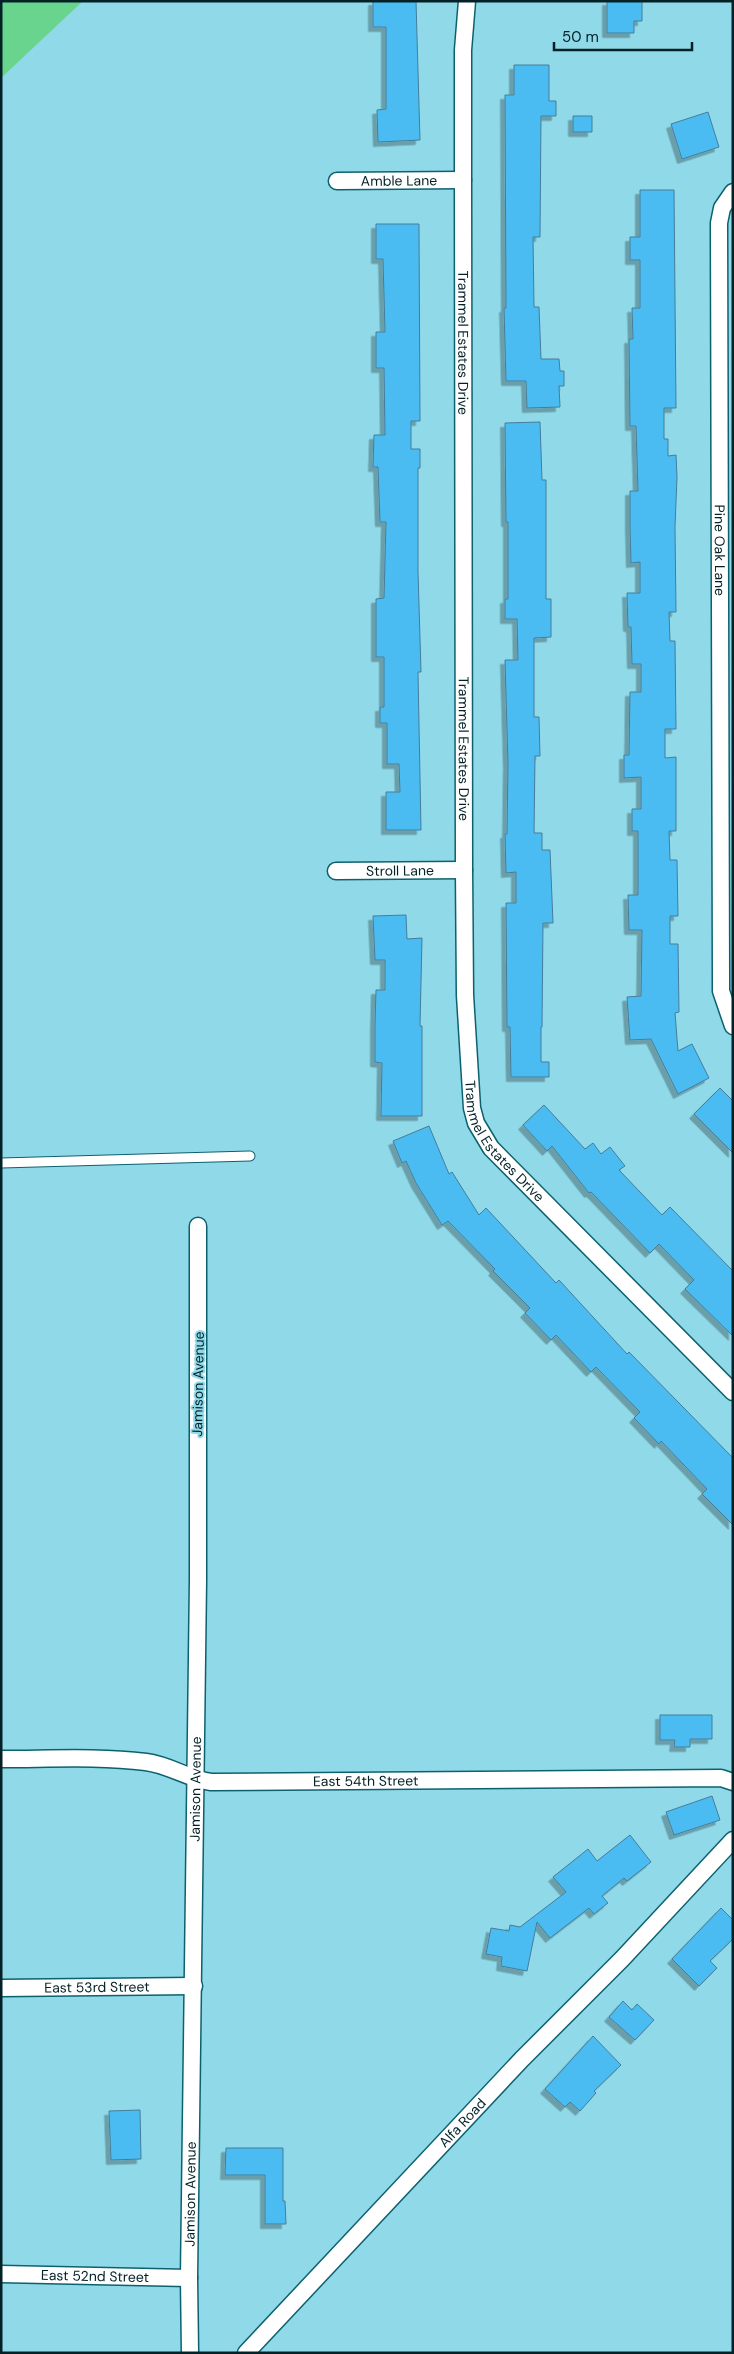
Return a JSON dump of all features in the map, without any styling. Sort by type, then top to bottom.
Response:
[{"type":"street","name":"Trammel Estates Drive","points":[[467,1],[463,50],[462,180],[464,870],[465,995],[469,1093],[476,1123],[491,1148],[733,1392]]},
{"type":"street","name":"Amble Lane","points":[[337,181],[462,180]]},
{"type":"street","name":"Pine Oak Lane","points":[[733,192],[722,208],[719,223],[721,991],[733,1026]]},
{"type":"street","name":"Stroll Lane","points":[[336,871],[464,870]]},
{"type":"street","name":"Jamison Avenue","points":[[190,2353],[189,2278],[196,1780],[198,1226]]},
{"type":"street","name":"East 54th Street","points":[[1,1759],[145,1762],[178,1770],[196,1780],[211,1782],[721,1778],[733,1782]]},
{"type":"street","name":"Alfa Road","points":[[246,2353],[522,2058],[733,1840]]},
{"type":"street","name":"East 53rd Street","points":[[1,1988],[194,1986]]},
{"type":"street","name":"East 52nd Street","points":[[1,2274],[189,2278]]},
{"type":"lane","points":[[1,1163],[250,1156]]},
{"type":"green space","points":[[1,1],[83,1],[1,78]]},
{"type":"building","points":[[373,1],[416,1],[420,140],[378,142],[377,110],[386,109],[386,27],[373,27]]},
{"type":"building","points":[[607,1],[642,1],[642,21],[634,21],[634,33],[607,33]]},
{"type":"building","points":[[514,65],[549,65],[549,101],[556,101],[556,116],[541,116],[540,237],[533,237],[534,307],[539,307],[541,359],[559,359],[560,371],[564,371],[564,386],[559,386],[560,407],[527,408],[526,381],[506,381],[504,308],[506,308],[505,95],[514,95]]},
{"type":"building","points":[[708,112],[719,147],[682,159],[671,124]]},
{"type":"building","points":[[573,116],[592,116],[592,132],[573,132]]},
{"type":"building","points":[[640,190],[674,190],[676,408],[664,408],[664,439],[668,439],[668,456],[676,455],[677,477],[675,527],[676,612],[669,612],[670,641],[675,641],[676,729],[665,729],[665,758],[676,757],[676,831],[669,831],[670,860],[677,860],[678,916],[670,916],[670,944],[678,944],[679,1012],[675,1013],[678,1051],[692,1044],[709,1078],[678,1094],[651,1039],[630,1040],[627,997],[641,996],[642,930],[629,930],[628,895],[638,895],[638,831],[632,831],[632,809],[641,809],[641,777],[624,778],[624,755],[629,755],[630,692],[641,692],[641,664],[632,664],[631,627],[628,627],[627,593],[640,593],[640,562],[631,563],[630,491],[638,491],[636,426],[630,426],[629,339],[633,339],[632,308],[640,308],[640,260],[630,260],[630,237],[640,237]]},
{"type":"building","points":[[376,224],[419,224],[420,421],[411,421],[411,449],[420,449],[420,468],[418,468],[418,571],[421,672],[418,672],[421,830],[386,830],[386,792],[400,792],[399,764],[387,764],[387,723],[380,723],[380,707],[384,707],[384,657],[376,657],[376,599],[384,598],[386,522],[380,522],[378,467],[373,467],[374,435],[385,435],[384,368],[376,368],[376,332],[385,332],[383,259],[376,259]]},
{"type":"building","points":[[540,422],[542,480],[546,480],[546,599],[551,599],[551,637],[534,638],[534,717],[539,717],[540,756],[535,756],[534,833],[542,833],[542,850],[550,850],[553,923],[543,923],[541,1027],[541,1062],[549,1062],[549,1077],[511,1077],[510,1027],[507,1027],[506,903],[516,903],[516,872],[506,873],[505,834],[507,834],[508,764],[505,660],[518,660],[517,619],[505,619],[505,599],[508,599],[508,522],[506,522],[505,423]]},
{"type":"building","points":[[406,915],[407,939],[422,938],[420,1026],[422,1026],[422,1116],[381,1116],[382,1063],[375,1062],[375,1025],[376,990],[385,990],[385,960],[375,960],[373,916]]},
{"type":"building","points":[[720,1088],[733,1101],[733,1153],[694,1114]]},
{"type":"building","points":[[544,1105],[585,1149],[593,1143],[601,1154],[610,1147],[625,1166],[619,1170],[662,1215],[670,1207],[733,1271],[733,1336],[685,1289],[694,1280],[659,1244],[650,1253],[591,1192],[589,1193],[552,1146],[547,1151],[523,1125]]},
{"type":"building","points":[[429,1126],[449,1174],[452,1172],[479,1215],[486,1208],[556,1283],[559,1280],[627,1354],[629,1352],[733,1458],[733,1525],[702,1494],[707,1489],[661,1441],[659,1444],[634,1418],[640,1412],[596,1367],[591,1372],[556,1335],[551,1340],[525,1313],[530,1308],[493,1271],[495,1269],[448,1221],[442,1225],[416,1183],[406,1161],[402,1163],[393,1141]]},
{"type":"building","points":[[660,1715],[712,1715],[712,1739],[690,1739],[690,1747],[674,1747],[675,1740],[660,1740]]},
{"type":"building","points":[[712,1796],[720,1820],[674,1835],[666,1812]]},
{"type":"building","points":[[630,1835],[651,1862],[627,1881],[624,1878],[602,1896],[608,1903],[594,1914],[589,1908],[550,1938],[537,1922],[527,1971],[501,1966],[502,1957],[486,1954],[491,1928],[509,1931],[510,1925],[520,1927],[566,1892],[553,1877],[588,1849],[597,1861]]},
{"type":"building","points":[[721,1908],[733,1920],[733,1939],[710,1961],[717,1968],[699,1986],[672,1959]]},
{"type":"building","points":[[623,2001],[632,2010],[637,2004],[654,2020],[635,2040],[609,2017]]},
{"type":"building","points":[[593,2036],[621,2065],[594,2091],[596,2093],[580,2111],[570,2102],[565,2107],[545,2089]]},
{"type":"building","points":[[140,2110],[141,2159],[111,2160],[109,2111]]},
{"type":"building","points":[[226,2148],[283,2148],[283,2201],[285,2201],[286,2224],[265,2224],[265,2175],[225,2175]]}]
